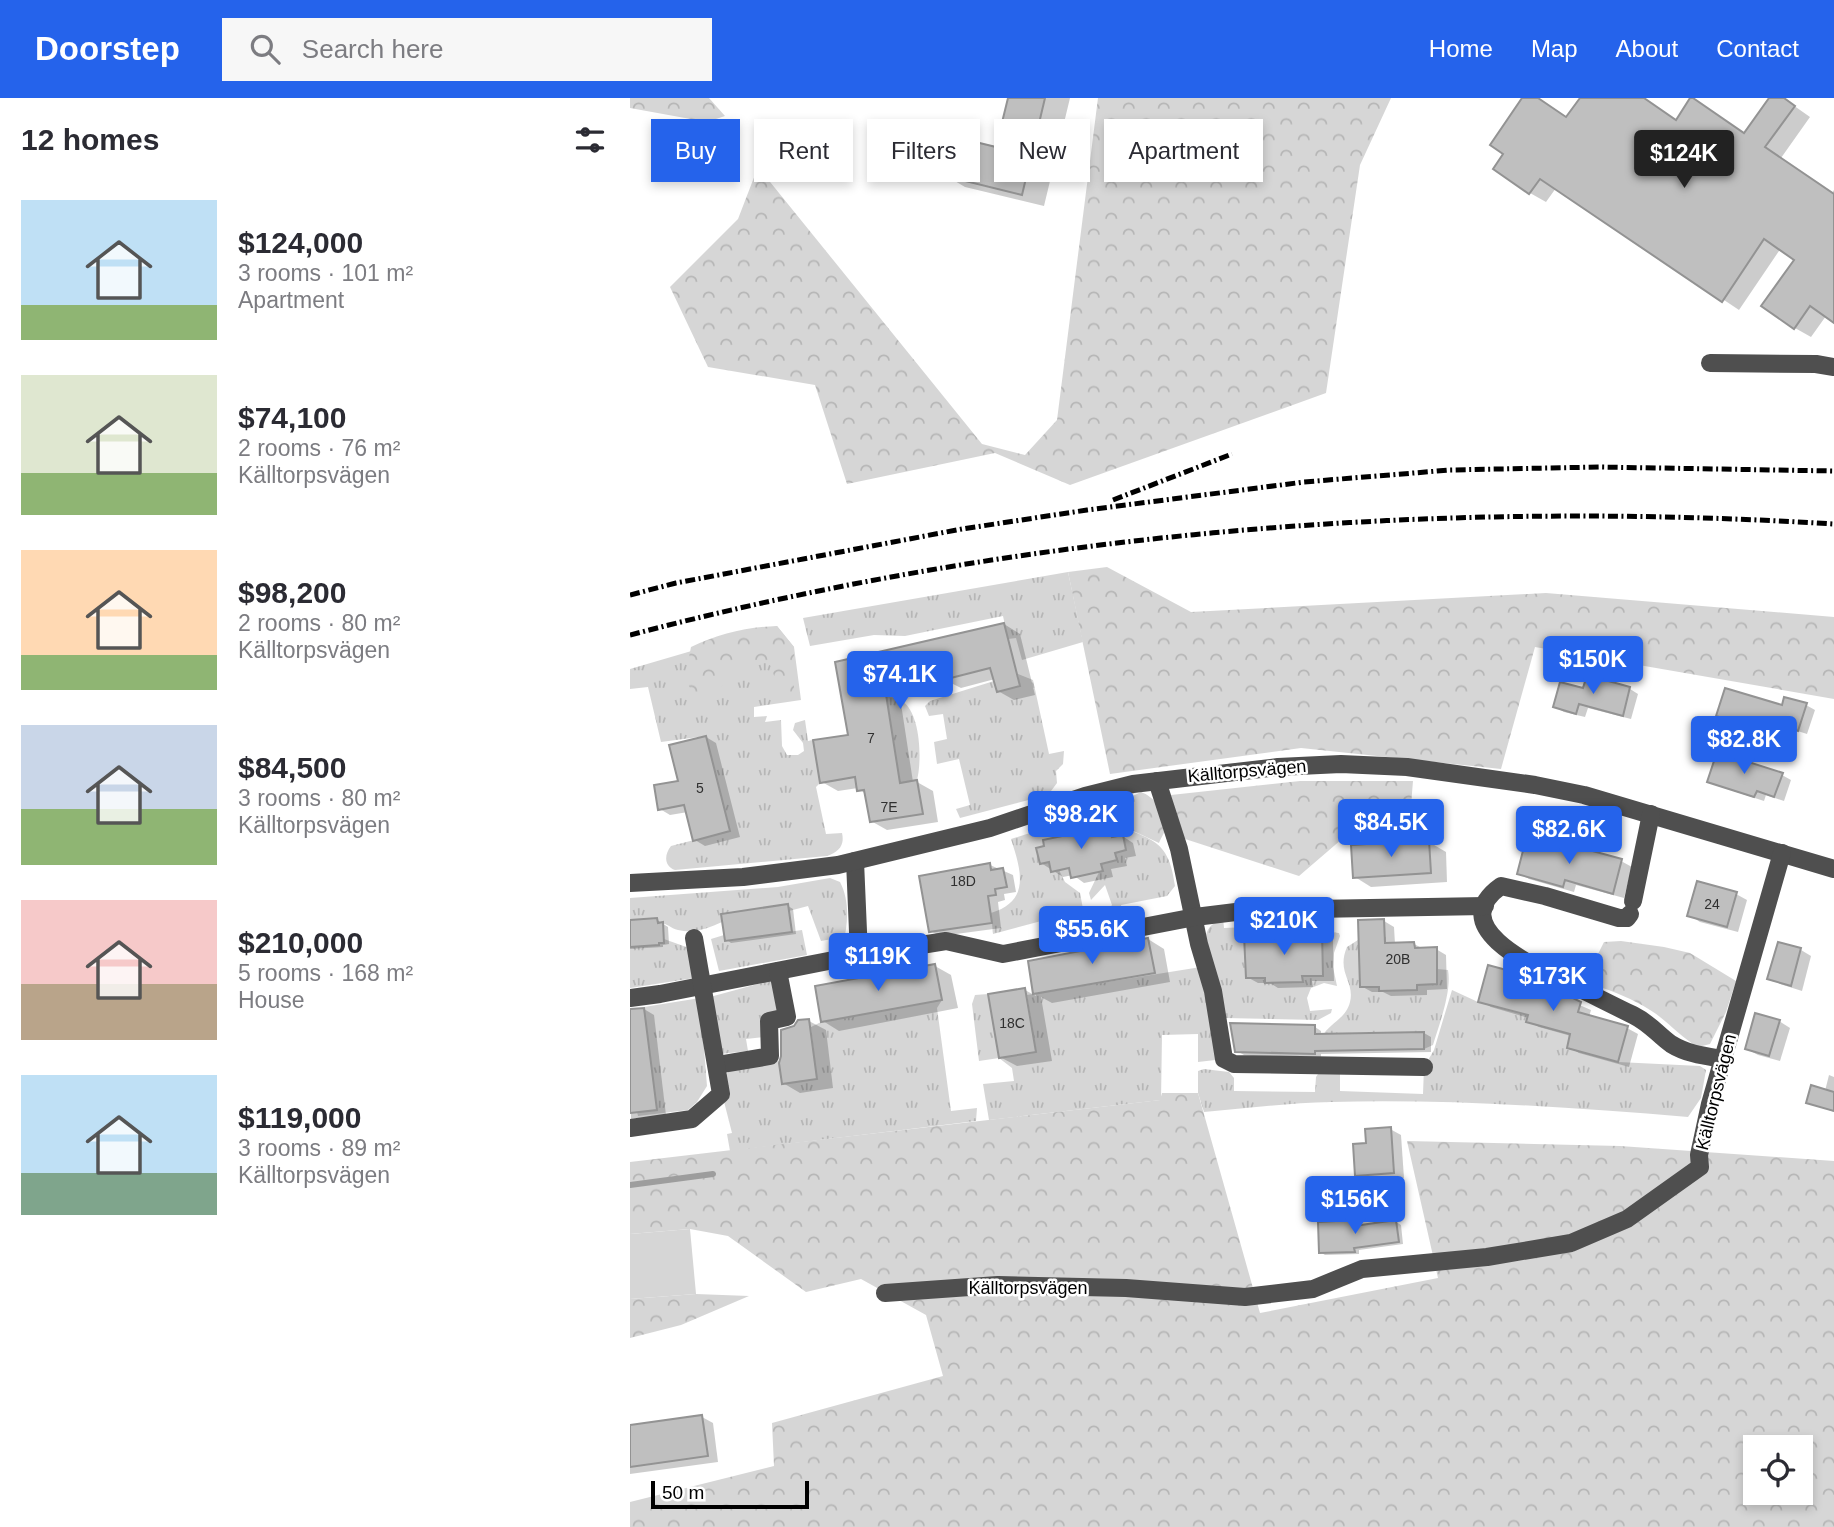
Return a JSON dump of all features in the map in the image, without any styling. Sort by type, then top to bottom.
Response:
[{"type":"street","points":[[1710,363],[1816,364],[1834,367]]},
{"type":"street","name":"Källtorpsvägen","points":[[630,883],[743,877],[838,865],[990,828],[1085,796],[1157,781],[1278,767],[1377,764],[1535,785],[1584,795],[1834,869]]},
{"type":"street","points":[[1157,781],[1179,849],[1199,944],[1213,991],[1223,1059],[1234,1064],[1424,1067]]},
{"type":"street","points":[[1651,814],[1627,918],[1501,886],[1492,892],[1485,906],[1484,924],[1497,942],[1520,960],[1648,1022],[1669,1043],[1682,1050],[1723,1059]]},
{"type":"street","name":"Källtorpsvägen","points":[[885,1293],[998,1286],[1126,1288],[1245,1297],[1313,1289],[1362,1269],[1487,1257],[1571,1243],[1627,1219],[1700,1167],[1699,1155],[1723,1059],[1782,853]]},
{"type":"street","points":[[855,861],[859,955]]},
{"type":"street","points":[[630,998],[946,941],[1003,954],[1195,917],[1252,910],[1485,906]]},
{"type":"street","points":[[630,1128],[692,1119],[721,1094],[694,938]]},
{"type":"street","points":[[716,1065],[770,1056],[769,1021],[788,1017],[778,971]]},
{"type":"green space","points":[[630,98],[709,98],[725,116],[716,119],[690,119],[630,108]]},
{"type":"green space","points":[[1098,98],[1391,98],[1360,165],[1326,393],[1070,485],[995,453],[847,484],[815,385],[708,367],[670,287],[738,219],[754,177],[754,182],[770,182],[982,444],[1025,455],[1057,420],[1087,182],[1090,182]]},
{"type":"green space","points":[[1107,567],[1191,612],[1546,593],[1834,617],[1834,699],[1535,647],[1501,769],[1301,748],[1110,774],[1068,572]]},
{"type":"green space","points":[[1068,572],[1083,642],[1022,660],[1016,638],[1008,639],[1003,616],[905,636],[874,635],[810,646],[803,618]]},
{"type":"green space","points":[[777,626],[794,647],[801,700],[754,707],[754,717],[767,716],[765,722],[781,720],[782,746],[787,755],[798,755],[804,751],[803,743],[793,730],[795,723],[805,720],[808,741],[813,740],[820,783],[816,787],[826,834],[842,833],[841,845],[827,856],[675,870],[666,860],[671,846],[729,831],[706,736],[661,742],[648,687],[630,689],[630,669]]},
{"type":"green space","points":[[777,626],[794,647],[794,691],[780,695],[771,666],[759,659],[735,671],[714,695],[694,697],[685,677],[691,647],[733,632]]},
{"type":"green space","points":[[1018,674],[1033,680],[1049,754],[1064,751],[1063,764],[1056,771],[1057,783],[1048,795],[960,818],[956,809],[970,805],[959,759],[937,764],[934,742],[947,739],[943,714],[929,716],[925,706],[930,701],[994,681],[997,692],[1020,686]]},
{"type":"green space","points":[[886,696],[902,701],[913,716],[919,750],[917,780],[900,783]]},
{"type":"green space","points":[[1300,781],[1413,781],[1411,805],[1356,827],[1299,876],[1179,837],[1171,795]]},
{"type":"green space","points":[[1141,792],[1155,801],[1165,816],[1166,827],[1159,843],[1112,821],[1102,811]]},
{"type":"green space","points":[[1102,811],[1158,844],[1165,853],[1175,886],[1167,896],[1121,905],[1125,926],[1105,928],[1099,922],[1112,905],[1105,885],[1091,900],[1089,893],[1099,872],[1103,871],[1101,864],[1117,860],[1115,853],[1126,850],[1123,835],[1112,837],[1110,826],[1036,848],[1040,864],[1049,862],[1051,872],[1059,870],[1065,882],[1080,893],[1087,930],[1078,933],[1076,922],[1047,928],[1045,920],[993,934],[991,913],[1004,908],[1012,901],[1020,883],[1018,862],[1011,839],[1058,824],[1090,818]]},
{"type":"green space","points":[[830,878],[840,882],[847,913],[843,944],[834,948],[832,939],[821,941],[808,906],[789,911],[788,904],[722,914],[722,922],[696,931],[678,930],[658,923],[657,918],[630,920],[630,898],[778,887]]},
{"type":"green space","points":[[1326,913],[1329,932],[1339,933],[1340,936],[1334,953],[1333,967],[1337,986],[1324,983],[1311,988],[1307,998],[1310,1011],[1332,1009],[1331,1013],[1318,1020],[1225,1018],[1206,939],[1211,926],[1223,917],[1224,928],[1248,927],[1248,916],[1274,917],[1274,934],[1245,942],[1246,978],[1265,978],[1265,982],[1303,981],[1302,976],[1323,975],[1323,939],[1293,933],[1293,914]]},
{"type":"green space","points":[[802,930],[807,955],[719,971],[711,939],[724,935],[726,941]]},
{"type":"green space","points":[[1386,937],[1386,943],[1381,943],[1381,950],[1359,950],[1360,986],[1379,987],[1380,991],[1416,990],[1417,985],[1437,984],[1437,969],[1448,970],[1447,998],[1433,1045],[1424,1049],[1424,1032],[1342,1033],[1322,1037],[1345,1013],[1350,1002],[1350,988],[1344,970],[1347,947],[1361,938]]},
{"type":"green space","points":[[664,939],[689,948],[694,978],[630,988],[630,947],[658,945],[664,942]]},
{"type":"green space","points":[[1621,941],[1690,953],[1736,981],[1726,1012],[1710,1044],[1698,1047],[1644,1006],[1595,985],[1589,972],[1604,942]]},
{"type":"green space","points":[[1207,966],[1224,1059],[1198,1062],[1198,1034],[1162,1035],[1161,1100],[989,1120],[983,1084],[1014,1081],[1012,1068],[999,1058],[1036,1051],[1027,995]]},
{"type":"green space","points":[[772,980],[780,1016],[764,1037],[746,1039],[748,1051],[720,1054],[710,997]]},
{"type":"green space","points":[[1452,990],[1478,1002],[1528,1015],[1526,1022],[1570,1034],[1567,1048],[1618,1062],[1700,1066],[1706,1070],[1701,1098],[1688,1117],[1554,1107],[1376,1101],[1204,1112],[1198,1093],[1198,1071],[1204,1069],[1229,1072],[1234,1078],[1234,1091],[1315,1092],[1316,1077],[1320,1071],[1340,1074],[1340,1091],[1423,1094],[1424,1067],[1434,1050]]},
{"type":"green space","points":[[988,994],[999,1058],[979,1061],[972,1004],[975,995]]},
{"type":"green space","points":[[700,998],[707,1086],[688,1110],[638,1116],[637,1112],[657,1109],[644,1007]]},
{"type":"green space","points":[[942,1000],[937,1008],[951,1111],[977,1108],[976,1121],[730,1151],[727,1134],[732,1133],[719,1082],[732,1068],[779,1061],[782,1084],[817,1079],[811,1027],[821,1022]]},
{"type":"green space","points":[[1162,1093],[1198,1093],[1260,1313],[1438,1278],[1407,1141],[1620,1146],[1834,1161],[1834,1527],[630,1527],[630,1502],[774,1466],[772,1423],[943,1376],[926,1315],[861,1279],[806,1292],[728,1236],[690,1229],[630,1234],[630,1162],[1160,1100]]},
{"type":"green space","points":[[690,1229],[696,1294],[630,1299],[630,1234]]},
{"type":"green space","points":[[696,1294],[749,1296],[681,1325],[630,1338],[630,1299]]},
{"type":"building","points":[[1008,98],[1045,98],[1040,119],[1003,119]]},
{"type":"building","points":[[1522,98],[1538,98],[1566,117],[1580,98],[1644,98],[1676,120],[1690,98],[1693,98],[1744,133],[1769,98],[1784,98],[1795,106],[1765,147],[1834,194],[1834,323],[1810,306],[1794,329],[1761,306],[1794,260],[1764,239],[1722,302],[1540,179],[1529,194],[1493,169],[1503,154],[1490,145]]},
{"type":"building","points":[[980,143],[994,147],[994,182],[1025,182],[1022,195],[969,182],[980,182]]},
{"type":"building","points":[[1004,623],[1020,686],[997,692],[990,668],[943,680],[942,674],[885,688],[900,783],[917,780],[923,814],[870,822],[864,790],[857,791],[855,777],[820,783],[813,740],[848,735],[835,662]]},
{"type":"building","points":[[1587,675],[1630,687],[1623,716],[1579,704],[1576,714],[1553,707],[1560,682],[1583,688]]},
{"type":"building","points":[[1725,688],[1782,705],[1784,697],[1807,703],[1798,731],[1767,720],[1764,731],[1716,716]]},
{"type":"building","points":[[706,736],[730,831],[693,841],[684,805],[658,810],[654,785],[678,781],[669,745]]},
{"type":"building","points":[[1717,752],[1783,773],[1774,797],[1757,791],[1754,797],[1707,782]]},
{"type":"building","points":[[1110,826],[1112,837],[1123,835],[1126,850],[1115,853],[1117,860],[1101,864],[1103,871],[1071,878],[1069,868],[1051,872],[1049,862],[1040,864],[1036,848],[1044,846],[1043,840]]},
{"type":"building","points":[[1526,839],[1572,852],[1574,846],[1622,859],[1613,894],[1565,880],[1563,887],[1517,874]]},
{"type":"building","points":[[1429,840],[1431,873],[1353,878],[1351,845]]},
{"type":"building","points":[[990,863],[991,870],[1003,868],[1007,887],[995,889],[996,895],[988,896],[992,923],[929,932],[919,876]]},
{"type":"building","points":[[1697,881],[1737,892],[1727,927],[1687,916]]},
{"type":"building","points":[[788,904],[792,932],[725,941],[721,914]]},
{"type":"building","points":[[657,918],[658,923],[663,922],[664,943],[630,947],[630,920]]},
{"type":"building","points":[[1384,919],[1385,943],[1414,942],[1415,948],[1437,947],[1437,984],[1417,985],[1417,990],[1379,991],[1379,987],[1360,987],[1358,920]]},
{"type":"building","points":[[1322,932],[1323,976],[1302,976],[1303,982],[1265,983],[1265,978],[1246,978],[1244,935]]},
{"type":"building","points":[[1148,938],[1155,973],[1033,994],[1028,961]]},
{"type":"building","points":[[1778,942],[1801,948],[1791,986],[1767,979]]},
{"type":"building","points":[[935,964],[942,1000],[821,1022],[815,986]]},
{"type":"building","points":[[1488,965],[1529,976],[1537,981],[1536,986],[1581,1002],[1578,1012],[1628,1026],[1618,1062],[1567,1048],[1570,1034],[1526,1022],[1528,1015],[1478,1002]]},
{"type":"building","points":[[1025,988],[1036,1052],[999,1058],[988,994]]},
{"type":"building","points":[[644,1008],[657,1110],[630,1113],[630,1009]]},
{"type":"building","points":[[1755,1013],[1780,1020],[1769,1056],[1745,1049]]},
{"type":"building","points":[[809,1019],[817,1079],[782,1084],[779,1063],[781,1030],[794,1026],[798,1020]]},
{"type":"building","points":[[1230,1023],[1315,1025],[1315,1034],[1424,1032],[1424,1049],[1315,1051],[1315,1054],[1235,1052]]},
{"type":"building","points":[[1811,1085],[1834,1092],[1834,1111],[1806,1103]]},
{"type":"building","points":[[1391,1127],[1394,1173],[1355,1176],[1353,1144],[1366,1143],[1365,1129]]},
{"type":"building","points":[[1354,1220],[1354,1226],[1396,1220],[1399,1242],[1354,1248],[1355,1252],[1319,1253],[1318,1222]]},
{"type":"building","points":[[702,1415],[708,1456],[630,1467],[630,1425]]},
{"type":"waterway","points":[[630,1185],[713,1174]]},
{"type":"railway","points":[[1113,500],[1232,454]]},
{"type":"railway","points":[[630,595],[676,583],[962,529],[1304,482],[1450,470],[1599,467],[1834,471]]},
{"type":"railway","points":[[630,635],[777,600],[926,571],[1077,548],[1228,531],[1379,521],[1531,516],[1683,517],[1834,524]]}]
